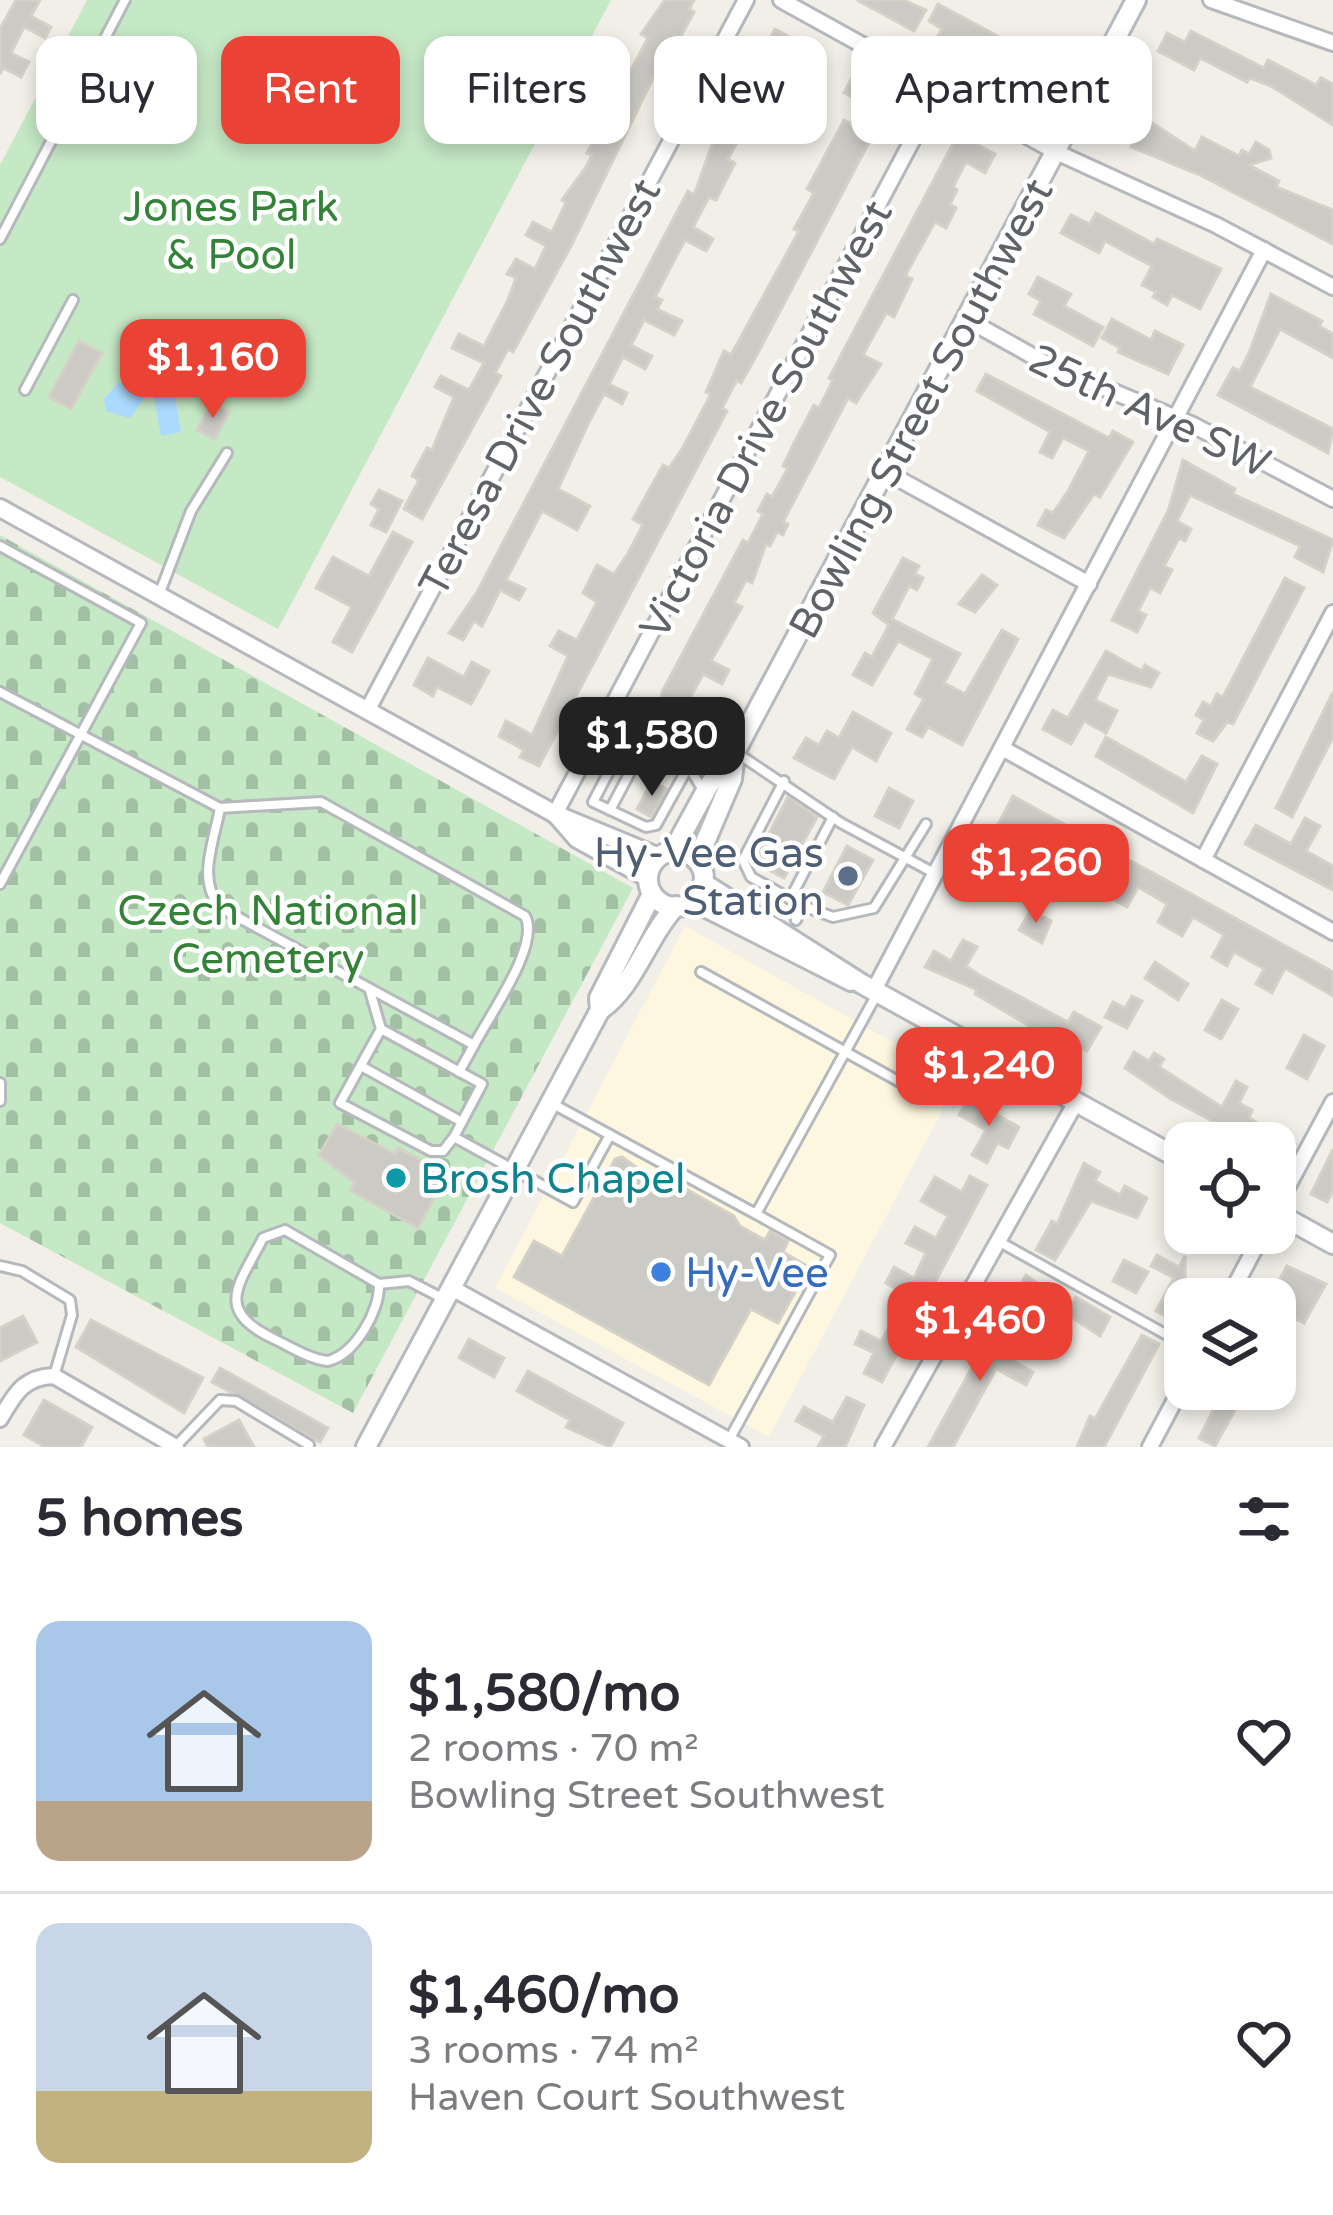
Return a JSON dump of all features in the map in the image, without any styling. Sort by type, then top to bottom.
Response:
[{"type":"main road","name":"Bowling Street Southwest","points":[[650,886],[731,758],[888,473],[1136,0]]},
{"type":"main road","name":"Bowling Street Southwest","points":[[697,861],[732,779],[731,758]]},
{"type":"main road","points":[[666,854],[697,861],[704,883],[871,989],[1164,1150]]},
{"type":"main road","points":[[366,1447],[600,1010],[617,998],[660,922],[704,883]]},
{"type":"main road","points":[[600,1010],[599,998],[650,886],[682,905],[707,908],[842,980],[871,989]]},
{"type":"main road","points":[[1296,1223],[1333,1244]]},
{"type":"street","name":"Teresa Drive Southwest","points":[[367,711],[746,0]]},
{"type":"street","points":[[781,0],[851,39]]},
{"type":"street","points":[[1210,0],[1333,43]]},
{"type":"street","name":"Victoria Drive Southwest","points":[[555,814],[910,144]]},
{"type":"street","points":[[1042,144],[1333,287]]},
{"type":"street","points":[[871,989],[1264,250]]},
{"type":"street","name":"25th Ave SW","points":[[968,320],[1090,385],[1176,417],[1333,499]]},
{"type":"street","points":[[888,473],[1089,584]]},
{"type":"street","points":[[0,508],[555,814],[666,854]]},
{"type":"street","points":[[1203,860],[1333,614]]},
{"type":"street","points":[[1001,748],[1333,932]]},
{"type":"street","points":[[555,814],[578,838],[650,886]]},
{"type":"street","points":[[883,1447],[1076,1102]]},
{"type":"street","points":[[1296,1172],[1333,1102]]},
{"type":"street","points":[[446,1293],[735,1443]]},
{"type":"street","points":[[0,1419],[18,1387],[36,1377],[55,1376],[176,1446]]},
{"type":"street","points":[[1150,1447],[1170,1410]]},
{"type":"lane","points":[[0,239],[125,0]]},
{"type":"lane","points":[[25,390],[73,300]]},
{"type":"lane","points":[[158,596],[191,511],[227,453]]},
{"type":"lane","points":[[0,546],[141,623],[0,884]]},
{"type":"lane","points":[[0,692],[81,739],[220,808],[321,802],[525,916],[530,925],[527,946],[459,1072]]},
{"type":"lane","points":[[603,724],[684,768],[704,794]]},
{"type":"lane","points":[[627,737],[593,802],[646,827],[656,825],[684,768]]},
{"type":"lane","points":[[610,810],[644,746]]},
{"type":"lane","points":[[684,768],[731,758],[784,781],[833,817],[935,874]]},
{"type":"lane","points":[[784,781],[743,860],[751,877],[833,917],[874,908],[926,824]]},
{"type":"lane","points":[[220,808],[206,879],[209,895],[221,908],[474,1045]]},
{"type":"lane","points":[[790,899],[833,817]]},
{"type":"lane","points":[[796,920],[803,906]]},
{"type":"lane","points":[[701,972],[918,1092]]},
{"type":"lane","points":[[368,988],[381,1029],[482,1084],[443,1151],[431,1151],[340,1103],[381,1029]]},
{"type":"lane","points":[[756,1214],[844,1051],[871,989]]},
{"type":"lane","points":[[361,1066],[463,1122]]},
{"type":"lane","points":[[0,1083],[0,1101]]},
{"type":"lane","points":[[548,1101],[830,1255],[735,1443]]},
{"type":"lane","points":[[454,1137],[573,1202],[610,1135]]},
{"type":"lane","points":[[380,1284],[380,1295],[353,1347],[328,1361],[250,1328],[235,1306],[248,1266],[272,1231],[301,1235],[380,1284],[409,1281],[446,1293]]},
{"type":"lane","points":[[998,1241],[1164,1333]]},
{"type":"lane","points":[[0,1266],[22,1271],[70,1300],[72,1316],[55,1376]]},
{"type":"lane","points":[[176,1446],[220,1400],[236,1401],[309,1445]]},
{"type":"shaded area","points":[[685,926],[959,1079],[769,1437],[495,1288]]},
{"type":"green space","name":"Jones Park & Pool","points":[[87,0],[611,0],[592,36],[424,36],[424,144],[535,144],[278,629],[0,477],[0,165],[36,97],[36,144],[197,144],[197,36],[68,36]]},
{"type":"green space","name":"Czech National Cemetery","points":[[0,535],[633,888],[353,1413],[0,1223]]},
{"type":"water","points":[[190,376],[193,388],[174,392],[181,432],[161,436],[154,396],[145,397],[130,418],[106,411],[104,399],[119,382],[134,386]]},
{"type":"building","points":[[16,0],[40,0],[31,16],[51,27],[41,36],[24,27],[11,53],[29,62],[21,77],[3,68],[0,74],[0,29]]},
{"type":"building","points":[[665,0],[694,0],[689,9],[694,12],[681,36],[654,36],[654,76],[630,125],[630,72],[648,38],[641,34]]},
{"type":"building","points":[[857,0],[903,0],[926,10],[914,31]]},
{"type":"building","points":[[938,4],[998,36],[938,36],[942,29],[929,21]]},
{"type":"building","points":[[1191,31],[1264,68],[1268,60],[1316,85],[1321,78],[1333,84],[1333,125],[1271,86],[1250,78],[1247,82],[1200,58],[1194,70],[1158,51],[1167,33],[1185,42]]},
{"type":"building","points":[[844,120],[851,124],[851,144],[868,144],[759,351],[722,408],[727,411],[539,766],[520,757],[524,750],[499,736],[506,721],[532,735],[568,656],[550,646],[559,631],[577,640],[597,602],[583,593],[597,565],[614,574],[627,555],[643,525],[633,519],[663,465],[669,468],[682,449],[711,394],[706,392],[724,351],[731,355],[799,231],[794,229],[814,193],[807,189]]},
{"type":"building","points":[[1152,123],[1195,151],[1202,137],[1239,156],[1242,150],[1249,154],[1256,142],[1269,150],[1271,158],[1249,165],[1279,181],[1276,187],[1333,210],[1333,244],[1198,174],[1131,147],[1152,144]]},
{"type":"building","points":[[592,144],[621,144],[513,352],[508,349],[495,373],[501,376],[422,519],[404,509],[419,480],[412,476],[427,448],[432,450],[454,397],[435,387],[441,376],[469,390],[484,363],[452,348],[459,334],[484,346],[516,278],[507,274],[516,259],[535,269],[546,246],[526,235],[533,222],[552,232],[566,203],[562,200],[592,155],[587,153]]},
{"type":"building","points":[[712,144],[736,144],[728,159],[735,163],[716,200],[709,197],[693,227],[713,239],[706,251],[685,240],[655,297],[662,300],[657,309],[682,321],[674,335],[644,320],[631,345],[652,356],[645,369],[623,357],[609,384],[627,393],[622,404],[604,394],[558,489],[590,506],[577,530],[542,511],[506,580],[525,589],[519,600],[500,590],[482,626],[474,621],[463,640],[449,633],[477,592],[688,191],[694,195]]},
{"type":"building","points":[[953,144],[976,144],[995,154],[985,173],[966,162],[953,187],[957,190],[950,204],[956,208],[946,228],[935,222],[905,276],[912,279],[894,317],[886,313],[863,355],[881,364],[856,403],[848,398],[783,522],[788,524],[783,535],[777,532],[770,546],[766,544],[752,583],[746,580],[734,603],[742,607],[711,661],[729,670],[722,684],[703,674],[682,713],[661,702],[662,692],[743,540],[748,543],[767,494],[772,497],[788,468],[783,466],[814,405],[819,408],[833,380],[829,378]]},
{"type":"building","points":[[1096,213],[1154,244],[1157,239],[1221,269],[1200,309],[1172,295],[1167,305],[1153,297],[1156,292],[1142,285],[1152,266],[1105,241],[1099,253],[1061,233],[1071,215],[1090,224]]},
{"type":"building","points":[[1038,277],[1071,294],[1064,306],[1103,327],[1093,346],[1034,314],[1041,301],[1029,294]]},
{"type":"building","points":[[1271,294],[1322,321],[1319,326],[1333,334],[1333,358],[1280,329],[1250,387],[1333,429],[1328,453],[1218,395],[1233,368],[1240,371]]},
{"type":"building","points":[[1112,319],[1151,340],[1155,331],[1183,345],[1168,374],[1118,352],[1120,348],[1102,338]]},
{"type":"building","points":[[79,341],[102,353],[71,409],[49,397]]},
{"type":"building","points":[[986,374],[1109,438],[1113,431],[1133,442],[1100,497],[1094,494],[1064,538],[1038,525],[1046,510],[1053,513],[1089,451],[1063,438],[1052,458],[1040,452],[1050,432],[977,391]]},
{"type":"building","points":[[211,403],[229,412],[215,439],[197,430]]},
{"type":"building","points":[[1183,460],[1235,489],[1233,494],[1333,540],[1323,572],[1295,557],[1300,546],[1190,495],[1177,521],[1191,529],[1185,541],[1179,538],[1164,566],[1172,570],[1160,593],[1150,588],[1138,611],[1146,615],[1137,632],[1112,620],[1168,511]]},
{"type":"building","points":[[379,490],[402,501],[386,532],[371,525],[379,509],[371,504]]},
{"type":"building","points":[[393,532],[412,542],[352,652],[333,642],[352,607],[316,588],[333,557],[369,576]]},
{"type":"building","points":[[903,558],[919,566],[915,574],[923,578],[917,590],[909,586],[892,619],[960,654],[944,683],[965,694],[1002,630],[1018,639],[962,745],[928,727],[922,737],[907,729],[924,699],[915,694],[933,659],[898,641],[872,685],[853,675],[865,653],[872,657],[889,625],[873,613]]},
{"type":"building","points":[[982,575],[997,585],[975,612],[959,604]]},
{"type":"building","points":[[1285,578],[1304,588],[1233,724],[1227,722],[1213,741],[1197,733],[1204,720],[1196,715],[1203,702],[1211,706],[1217,694],[1223,697]]},
{"type":"building","points":[[1106,651],[1142,671],[1145,665],[1159,673],[1151,687],[1108,674],[1095,700],[1117,711],[1106,733],[1084,721],[1071,744],[1043,729],[1053,710],[1068,718]]},
{"type":"building","points":[[428,658],[464,677],[472,662],[489,671],[471,704],[437,687],[433,696],[414,685]]},
{"type":"building","points":[[1333,692],[1333,737],[1292,817],[1276,808]]},
{"type":"building","points":[[853,712],[891,733],[876,761],[852,747],[834,779],[794,758],[806,738],[819,745],[827,731],[839,738]]},
{"type":"building","points":[[1106,737],[1186,782],[1202,756],[1217,764],[1193,813],[1096,756]]},
{"type":"building","points":[[652,781],[667,789],[651,817],[637,809]]},
{"type":"building","points":[[889,788],[913,801],[899,828],[875,816]]},
{"type":"building","points":[[1013,796],[1333,972],[1333,996],[1285,968],[1272,993],[1256,984],[1264,969],[1234,952],[1227,966],[1212,957],[1224,935],[1193,917],[1182,936],[1158,922],[1167,904],[1138,887],[1127,907],[1114,900],[1125,880],[1086,859],[1066,894],[1048,883],[1068,849],[1043,835],[1032,853],[994,832]]},
{"type":"building","points":[[788,797],[817,817],[784,878],[754,862]]},
{"type":"building","points":[[1305,818],[1320,826],[1306,851],[1333,866],[1333,890],[1245,844],[1256,825],[1291,844]]},
{"type":"building","name":"Hy-Vee Gas Station","points":[[847,846],[873,860],[848,905],[823,892]]},
{"type":"building","points":[[1031,910],[1051,921],[1042,943],[1019,930]]},
{"type":"building","points":[[963,940],[977,947],[966,966],[979,975],[1068,1022],[1074,1012],[1101,1027],[1087,1051],[1045,1035],[975,994],[977,990],[925,967],[934,951],[951,961]]},
{"type":"building","points":[[1155,962],[1188,984],[1178,1000],[1145,978]]},
{"type":"building","points":[[1132,996],[1142,1001],[1127,1028],[1105,1017],[1113,1002],[1125,1008]]},
{"type":"building","points":[[1222,1000],[1238,1009],[1221,1039],[1205,1030]]},
{"type":"building","points":[[1304,1035],[1324,1046],[1307,1079],[1287,1068]]},
{"type":"building","points":[[1134,1052],[1149,1061],[1154,1053],[1164,1059],[1159,1067],[1222,1107],[1236,1081],[1247,1087],[1239,1103],[1252,1110],[1249,1118],[1256,1122],[1214,1122],[1125,1068]]},
{"type":"building","points":[[968,1099],[1019,1127],[1008,1148],[997,1143],[987,1163],[972,1155],[986,1130],[959,1115]]},
{"type":"building","name":"Brosh Chapel","points":[[337,1124],[447,1174],[418,1228],[351,1191],[355,1183],[319,1155]]},
{"type":"building","points":[[1333,1149],[1333,1191],[1327,1202],[1311,1194]]},
{"type":"building","name":"Hy-Vee","points":[[622,1157],[660,1184],[684,1188],[734,1216],[740,1226],[765,1240],[770,1231],[788,1241],[783,1252],[809,1267],[778,1323],[751,1309],[709,1385],[514,1277],[534,1241],[562,1256],[615,1159]]},
{"type":"building","points":[[1084,1163],[1100,1172],[1095,1181],[1120,1195],[1125,1186],[1147,1198],[1137,1218],[1091,1201],[1055,1260],[1036,1250],[1052,1221],[1057,1224]]},
{"type":"building","points":[[970,1176],[987,1185],[882,1382],[864,1373],[874,1353],[855,1344],[861,1331],[881,1341],[908,1296],[886,1283],[894,1267],[914,1278],[926,1253],[906,1243],[915,1227],[936,1238],[948,1216],[921,1201],[935,1177],[962,1192]]},
{"type":"building","points":[[1157,1255],[1179,1267],[1185,1256],[1185,1278],[1174,1278],[1151,1266]]},
{"type":"building","points":[[1124,1260],[1148,1272],[1136,1293],[1113,1281]]},
{"type":"building","points":[[1287,1266],[1326,1284],[1304,1323],[1296,1319],[1296,1278],[1280,1278]]},
{"type":"building","points":[[1026,1275],[1050,1293],[1041,1311],[1013,1297]]},
{"type":"building","points":[[1076,1297],[1110,1317],[1100,1336],[1067,1314]]},
{"type":"building","points":[[23,1316],[37,1342],[0,1361],[0,1328]]},
{"type":"building","points":[[999,1319],[1016,1327],[1002,1354],[1033,1372],[1026,1385],[996,1369],[953,1447],[928,1447]]},
{"type":"building","points":[[91,1320],[203,1378],[184,1413],[76,1347]]},
{"type":"building","points":[[1142,1335],[1159,1344],[1104,1447],[1077,1447],[1090,1416],[1095,1419]]},
{"type":"building","points":[[469,1339],[504,1358],[494,1377],[459,1358]]},
{"type":"building","points":[[220,1368],[328,1428],[320,1442],[212,1382]]},
{"type":"building","points":[[528,1371],[623,1423],[610,1447],[566,1427],[570,1420],[517,1391]]},
{"type":"building","points":[[847,1397],[864,1405],[845,1447],[818,1447],[824,1436],[796,1421],[804,1407],[833,1422]]},
{"type":"building","points":[[44,1400],[92,1427],[81,1447],[45,1447],[24,1435]]},
{"type":"building","points":[[1213,1410],[1235,1410],[1215,1446],[1199,1438]]},
{"type":"building","points":[[239,1420],[254,1447],[208,1447],[204,1439]]},
{"type":"place","name":"Hy-Vee Gas Station","points":[[848,876]]},
{"type":"place","name":"Brosh Chapel","points":[[396,1178]]},
{"type":"place","name":"Hy-Vee","points":[[661,1272]]}]
